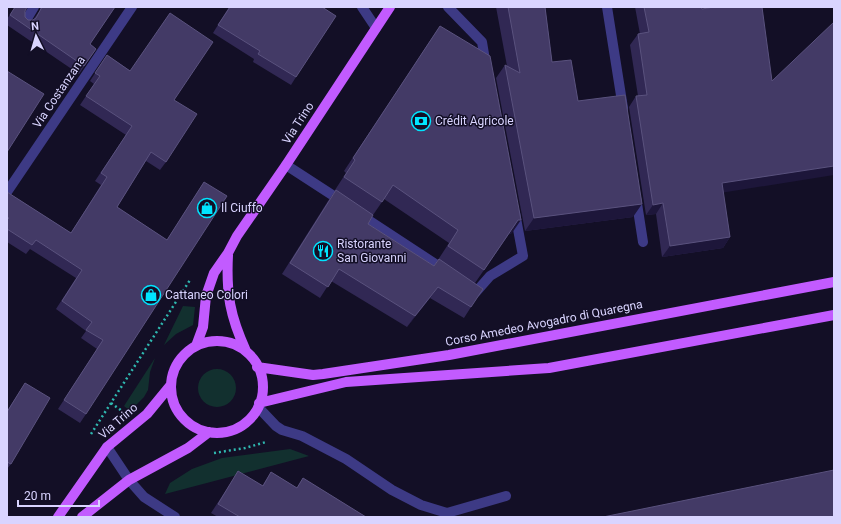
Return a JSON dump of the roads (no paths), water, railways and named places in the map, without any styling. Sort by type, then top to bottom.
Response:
[{"type":"main road","name":"Via Trino","points":[[196,346],[203,327],[206,296],[214,274],[228,253],[236,236],[286,165],[390,7]]},
{"type":"main road","name":"Via Trino","points":[[228,253],[228,299],[235,326],[246,352]]},
{"type":"main road","name":"Corso Amedeo Avogadro di Quaregna","points":[[257,367],[313,375],[323,374],[449,354],[834,282]]},
{"type":"main road","points":[[259,405],[346,382],[549,368],[834,315]]},
{"type":"main road","points":[[206,342],[227,342],[246,352],[261,374],[262,390],[259,405],[248,420],[236,429],[223,432],[208,432],[189,424],[175,407],[170,386],[172,373],[178,362],[186,353],[196,346],[206,342]]},
{"type":"main road","name":"Via Trino","points":[[58,517],[107,447],[147,414],[170,386]]},
{"type":"main road","points":[[82,517],[129,480],[188,448],[208,432]]},
{"type":"street","points":[[25,22],[34,7]]},
{"type":"street","name":"Via Costanzana","points":[[7,192],[132,7]]},
{"type":"street","points":[[362,7],[376,28]]},
{"type":"street","points":[[448,7],[482,42],[488,73]]},
{"type":"street","points":[[607,7],[624,117]]},
{"type":"street","points":[[286,165],[476,292],[490,276],[523,256],[513,203]]},
{"type":"street","points":[[635,187],[643,242]]},
{"type":"street","points":[[259,405],[276,426],[282,430],[302,436],[346,459],[392,490],[421,505],[449,515],[506,496]]},
{"type":"street","points":[[107,447],[129,480],[144,497],[175,517]]},
{"type":"place","name":"Crédit Agricole","points":[[421,121]]},
{"type":"place","name":"Il Ciuffo","points":[[207,208]]},
{"type":"place","name":"Ristorante San Giovanni","points":[[323,251]]},
{"type":"place","name":"Cattaneo Colori","points":[[151,295]]}]
